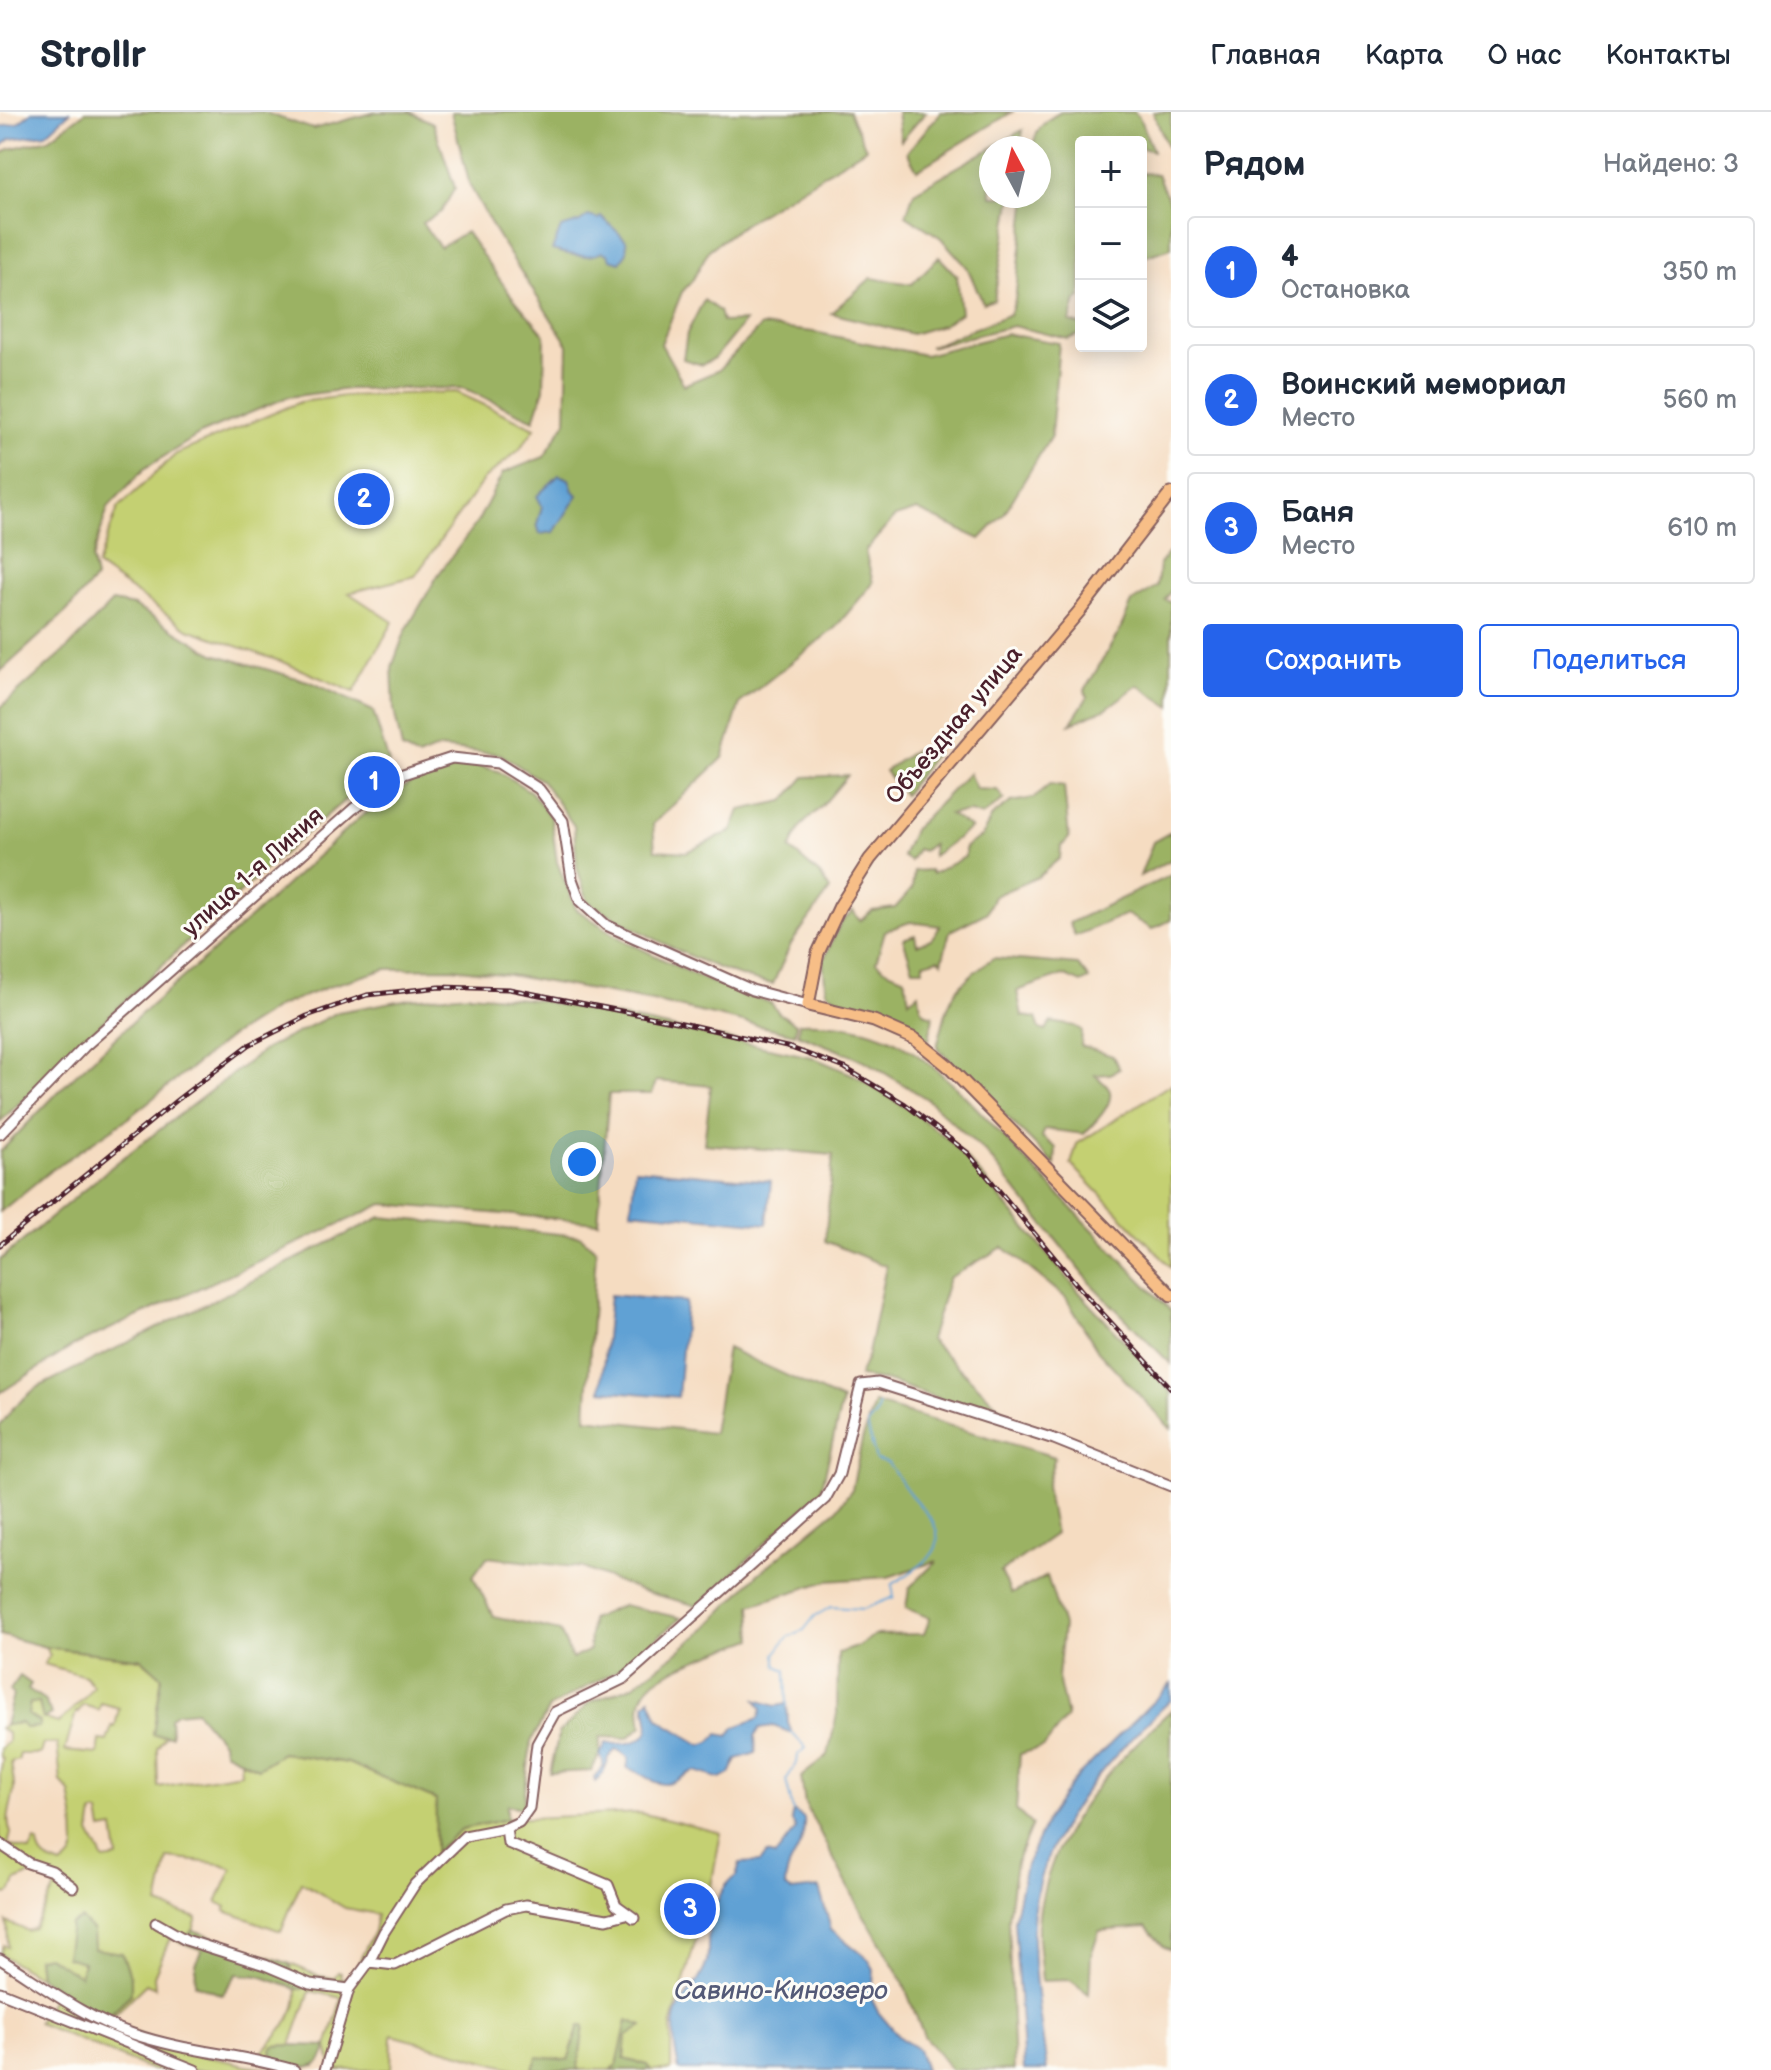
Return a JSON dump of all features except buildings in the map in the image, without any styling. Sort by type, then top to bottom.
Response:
[{"type":"main road","name":"Объездная улица","points":[[808,1005],[818,953],[840,906],[870,859],[1082,608],[1171,493]]},
{"type":"main road","points":[[808,1005],[874,1021],[915,1039],[958,1075],[1171,1295]]},
{"type":"street","name":"улица 1-я Линия","points":[[0,1134],[84,1047],[353,809],[400,775],[452,758],[498,763],[539,789],[563,821],[572,879],[580,901],[606,925],[752,990],[808,1005]]},
{"type":"street","points":[[325,2070],[349,1989],[369,1962],[415,1884],[465,1836],[506,1828],[519,1822],[529,1808],[537,1744],[555,1712],[623,1679],[825,1499],[839,1474],[861,1385],[878,1383],[1054,1439],[1171,1486]]},
{"type":"street","points":[[369,1962],[395,1965],[506,1909],[526,1905],[607,1919],[630,1916],[616,1905],[608,1885],[508,1843],[506,1828]]},
{"type":"street","points":[[0,1844],[28,1863],[52,1871],[73,1887]]},
{"type":"street","points":[[156,1923],[186,1940],[265,1965],[310,1984],[349,1989]]},
{"type":"street","points":[[0,1959],[94,2016],[129,2033],[170,2045],[260,2059],[294,2070]]},
{"type":"street","points":[[0,1992],[195,2070]]},
{"type":"green space","points":[[85,112],[263,112],[313,129],[376,112],[410,112],[433,123],[455,188],[441,212],[422,223],[440,247],[466,232],[510,294],[545,335],[544,389],[534,420],[463,388],[349,389],[288,397],[202,433],[144,469],[108,507],[92,560],[96,578],[67,611],[0,672],[0,155],[9,149],[49,139]]},
{"type":"green space","points":[[451,112],[849,112],[866,148],[744,224],[709,250],[692,281],[682,292],[661,344],[684,385],[719,370],[761,326],[814,332],[925,355],[1006,334],[1059,343],[1051,436],[1004,514],[980,539],[917,510],[895,517],[865,551],[873,583],[835,628],[740,703],[723,758],[653,824],[655,850],[687,852],[732,831],[740,810],[784,801],[805,777],[848,775],[801,826],[790,849],[820,875],[830,890],[791,944],[773,984],[703,962],[588,902],[577,868],[574,826],[542,781],[500,754],[439,748],[418,757],[402,749],[394,710],[392,667],[405,632],[438,575],[478,521],[503,473],[544,457],[566,421],[568,345],[496,233],[470,186]]},
{"type":"green space","points":[[897,112],[926,112],[901,141]]},
{"type":"green space","points":[[941,112],[1012,112],[917,170],[907,152]]},
{"type":"green space","points":[[1061,112],[1134,112],[1147,136],[1075,136],[1075,304],[1070,322],[1075,323],[1075,336],[1068,339],[1013,326],[929,347],[1010,314],[1015,300],[1026,208],[1051,208],[1051,136],[1036,136],[1050,118]]},
{"type":"green space","points":[[1153,112],[1171,112],[1171,156]]},
{"type":"green space","points":[[979,155],[979,208],[1010,208],[994,300],[983,303],[967,267],[941,238],[906,215],[914,192]]},
{"type":"green space","points":[[1147,173],[1157,174],[1171,206],[1171,248],[1147,256]]},
{"type":"green space","points":[[939,257],[957,276],[961,313],[942,325],[912,334],[831,313],[871,278],[912,284]]},
{"type":"green space","points":[[704,300],[719,311],[722,322],[745,321],[715,358],[702,365],[683,359],[687,333]]},
{"type":"green space","points":[[456,392],[535,428],[519,450],[484,479],[415,576],[349,593],[393,622],[354,692],[285,663],[188,629],[97,566],[118,508],[176,454],[300,402],[345,396]]},
{"type":"green space","points":[[1171,550],[1171,591],[1165,600],[1171,602],[1171,707],[1138,685],[1107,708],[1070,724],[1087,698],[1085,690],[1119,632],[1132,602],[1157,586],[1159,565]]},
{"type":"green space","points":[[112,602],[134,606],[214,654],[311,682],[373,711],[389,763],[239,893],[0,1122],[0,708],[69,647]]},
{"type":"green space","points":[[930,747],[936,752],[904,795],[885,771],[915,750]]},
{"type":"green space","points":[[471,764],[498,771],[531,792],[551,818],[557,862],[576,909],[623,940],[705,980],[771,1003],[779,1013],[796,1024],[795,1034],[652,1001],[509,975],[452,968],[386,969],[279,1006],[230,1037],[128,1118],[50,1171],[0,1212],[0,1152],[68,1082],[359,818],[415,780]]},
{"type":"green space","points":[[969,773],[976,789],[997,790],[1004,799],[982,816],[970,812],[949,814],[971,828],[933,856],[932,844],[923,851],[917,849],[910,861],[902,856],[913,830]]},
{"type":"green space","points":[[1050,784],[1064,786],[1069,838],[1061,847],[1060,858],[1038,877],[994,896],[986,913],[950,931],[942,962],[939,959],[924,963],[923,969],[913,969],[903,939],[915,935],[917,945],[933,938],[940,926],[910,922],[885,931],[876,962],[905,978],[909,1000],[919,993],[923,1011],[933,1016],[929,1040],[883,1015],[841,1000],[826,991],[823,961],[840,924],[853,911],[860,921],[872,911],[895,908],[912,889],[914,871],[930,870],[932,874],[965,857],[965,847],[982,836],[992,816],[1011,802],[1034,798]]},
{"type":"green space","points":[[1171,832],[1171,860],[1140,876],[1153,842]]},
{"type":"green space","points":[[1171,875],[1171,920],[1152,929],[1126,914],[1075,936],[1069,923]]},
{"type":"green space","points":[[993,958],[1078,965],[1089,979],[1081,983],[1063,975],[1017,991],[1022,1016],[1036,1018],[1040,1029],[1046,1031],[1051,1022],[1075,1026],[1082,1030],[1081,1046],[1113,1056],[1119,1069],[1110,1074],[1095,1075],[1109,1089],[1109,1101],[1084,1134],[1045,1129],[1042,1137],[1056,1148],[1055,1165],[937,1047],[953,995]]},
{"type":"green space","points":[[470,994],[537,1000],[812,1057],[854,1075],[910,1110],[948,1139],[983,1177],[1080,1293],[1171,1392],[1171,1429],[1098,1351],[1066,1298],[1003,1247],[949,1278],[930,1340],[1014,1421],[1013,1424],[888,1381],[859,1377],[868,1354],[886,1266],[825,1241],[833,1155],[704,1144],[711,1086],[656,1081],[652,1094],[609,1094],[598,1222],[383,1204],[75,1345],[0,1393],[0,1260],[115,1164],[265,1049],[338,1012],[409,999]]},
{"type":"green space","points":[[799,1023],[839,1025],[880,1034],[919,1056],[949,1081],[1171,1311],[1171,1364],[1094,1287],[986,1153],[927,1099],[865,1061],[798,1034]]},
{"type":"green space","points":[[1171,1084],[1171,1267],[1071,1164],[1077,1144]]},
{"type":"green space","points":[[381,1217],[580,1236],[596,1250],[586,1418],[713,1433],[727,1348],[842,1401],[821,1491],[698,1606],[641,1591],[583,1568],[487,1557],[473,1576],[493,1616],[560,1631],[572,1659],[589,1650],[591,1619],[623,1605],[681,1618],[617,1670],[549,1708],[531,1742],[523,1808],[507,1805],[507,1819],[462,1829],[435,1851],[436,1800],[348,1763],[282,1753],[258,1768],[224,1751],[223,1743],[196,1711],[176,1713],[170,1718],[171,1736],[153,1735],[162,1677],[142,1659],[45,1647],[0,1635],[0,1426],[13,1408],[36,1388]]},
{"type":"green space","points":[[874,1403],[1055,1457],[1046,1486],[1055,1534],[1001,1572],[1011,1594],[1047,1576],[1063,1626],[1058,1678],[1067,1717],[1044,1747],[1020,1754],[1016,1810],[1032,1825],[1016,1863],[1008,1918],[1014,2070],[951,2070],[924,2036],[902,1980],[859,1907],[805,1804],[801,1777],[828,1755],[837,1714],[838,1653],[859,1646],[874,1635],[924,1634],[930,1618],[906,1608],[909,1588],[937,1561],[888,1577],[827,1581],[751,1605],[753,1639],[695,1660],[653,1682],[642,1699],[642,1726],[628,1738],[600,1737],[600,1755],[591,1771],[550,1773],[559,1733],[590,1702],[632,1686],[666,1661],[703,1631],[758,1574],[837,1509],[852,1489],[862,1440]]},
{"type":"green space","points":[[45,1647],[141,1659],[162,1676],[153,1734],[166,1736],[157,1748],[158,1787],[241,1773],[240,1761],[258,1768],[282,1753],[348,1763],[437,1800],[435,1850],[462,1829],[507,1819],[640,1813],[721,1833],[711,1886],[671,2027],[671,2070],[518,2070],[392,2035],[391,2070],[332,2070],[327,2046],[342,1998],[310,1991],[291,2045],[274,2046],[280,2063],[260,2055],[291,2016],[297,1998],[296,1989],[302,1988],[293,1979],[290,1964],[319,1976],[334,1978],[338,1972],[341,1978],[352,1976],[374,1931],[377,1914],[345,1908],[301,1882],[281,1931],[225,1911],[227,1907],[217,1902],[232,1869],[222,1864],[168,1858],[158,1905],[197,1918],[193,1930],[186,1944],[170,1938],[154,1976],[155,1988],[146,1984],[110,2019],[96,2013],[110,2015],[131,1994],[122,1953],[66,1956],[83,1961],[80,1977],[37,1959],[39,1977],[0,1954],[3,1945],[8,1946],[7,1922],[28,1931],[34,1928],[56,1886],[31,1874],[16,1881],[12,1891],[7,1894],[0,1892],[0,1774],[3,1758],[0,1757],[0,1748],[8,1742],[8,1734],[0,1728],[23,1720],[30,1703],[39,1703],[43,1718],[58,1723],[93,1686],[85,1676],[44,1664],[50,1655]],"holes":[[[101,1703],[119,1708],[115,1727],[112,1726],[107,1741],[100,1740],[98,1754],[65,1751],[76,1712],[83,1705],[99,1710]],[[57,1743],[61,1782],[70,1792],[74,1815],[75,1849],[72,1857],[61,1866],[45,1858],[35,1841],[30,1851],[8,1845],[14,1788],[11,1762],[19,1760],[19,1754],[40,1754],[43,1744]],[[93,1813],[99,1813],[102,1830],[114,1828],[118,1858],[104,1860],[90,1833]]]},
{"type":"green space","points":[[20,1676],[31,1684],[28,1689],[43,1699],[52,1714],[43,1719],[39,1703],[30,1703],[28,1715],[39,1722],[39,1727],[25,1728],[21,1723],[5,1725],[13,1695],[10,1690]]},
{"type":"green space","points":[[1171,1710],[1171,1950],[1164,1947],[1146,1927],[1099,1931],[1091,1955],[1089,1994],[1070,1980],[1042,1981],[1038,1925],[1043,1892],[1053,1861],[1067,1833],[1103,1780]]},
{"type":"green space","points":[[81,1919],[93,1931],[94,1949],[122,1953],[131,1978],[131,1994],[109,2015],[96,2013],[39,1977],[37,1958],[47,1956],[80,1976],[83,1962],[66,1957],[71,1924]]},
{"type":"green space","points":[[193,1930],[290,1964],[293,1978],[301,1983],[303,1989],[260,1976],[237,1974],[222,1995],[195,1984],[196,1964],[202,1950],[186,1944]]},
{"type":"green space","points":[[53,1997],[175,2050],[271,2070],[152,2070],[38,2023]]},
{"type":"green space","points":[[627,2020],[643,2026],[626,2037],[624,2059],[647,2065],[651,2070],[610,2070],[617,2065]]},
{"type":"green space","points":[[579,2026],[584,2026],[580,2070],[532,2070],[538,2057],[568,2060]]},
{"type":"green space","points":[[274,2046],[327,2046],[321,2060],[312,2066],[294,2066],[272,2056]]},
{"type":"water","points":[[32,112],[70,112],[46,134],[10,139],[0,148],[0,127],[18,123]]},
{"type":"water","points":[[588,216],[599,219],[601,216],[626,240],[627,252],[620,262],[602,252],[584,256],[552,250],[561,228]]},
{"type":"water","points":[[559,475],[569,479],[578,495],[554,532],[540,534],[537,524],[542,506],[537,496]]},
{"type":"water","points":[[635,1169],[771,1181],[767,1224],[631,1211]]},
{"type":"water","points":[[610,1295],[686,1302],[678,1397],[601,1390]]},
{"type":"water","points":[[1171,1684],[1171,1700],[1101,1772],[1061,1829],[1047,1860],[1037,1891],[1033,1942],[1047,2070],[1024,2070],[1014,1920],[1026,1865],[1048,1818],[1074,1780]]},
{"type":"water","points":[[650,1698],[658,1718],[701,1745],[718,1734],[729,1736],[735,1727],[759,1718],[762,1709],[756,1700],[776,1706],[787,1704],[792,1733],[773,1726],[760,1728],[755,1736],[756,1753],[737,1759],[730,1774],[721,1779],[695,1771],[674,1782],[659,1783],[627,1768],[629,1758],[617,1749],[595,1782],[594,1777],[603,1764],[600,1755],[606,1743],[629,1743],[645,1735],[649,1724],[645,1704]]},
{"type":"water","name":"Савино-Кинозеро","points":[[793,1811],[804,1818],[804,1830],[788,1869],[785,1887],[791,1891],[819,1888],[831,1929],[868,1959],[874,1969],[872,2000],[878,2012],[900,2038],[918,2049],[925,2070],[679,2070],[674,2039],[677,2012],[704,1969],[708,1957],[709,1930],[718,1900],[725,1886],[736,1876],[740,1863],[760,1862],[767,1854],[775,1856],[796,1829],[791,1820]]},
{"type":"waterway","points":[[787,1706],[786,1670],[777,1666],[775,1654],[788,1637],[804,1630],[815,1616],[831,1607],[863,1609],[894,1597],[892,1585],[924,1563],[936,1545],[938,1537],[932,1521],[888,1463],[876,1460],[867,1425],[879,1404]]},
{"type":"waterway","points":[[791,1732],[806,1748],[798,1755],[797,1763],[786,1780],[793,1811]]},
{"type":"railway","points":[[0,1245],[249,1045],[307,1016],[367,995],[440,987],[509,989],[791,1048],[845,1068],[905,1104],[968,1153],[1082,1291],[1171,1388]]},
{"type":"place","name":"Воинский мемориал","points":[[364,499]]},
{"type":"place","name":"4","points":[[374,782]]},
{"type":"place","name":"Баня","points":[[690,1909]]}]
